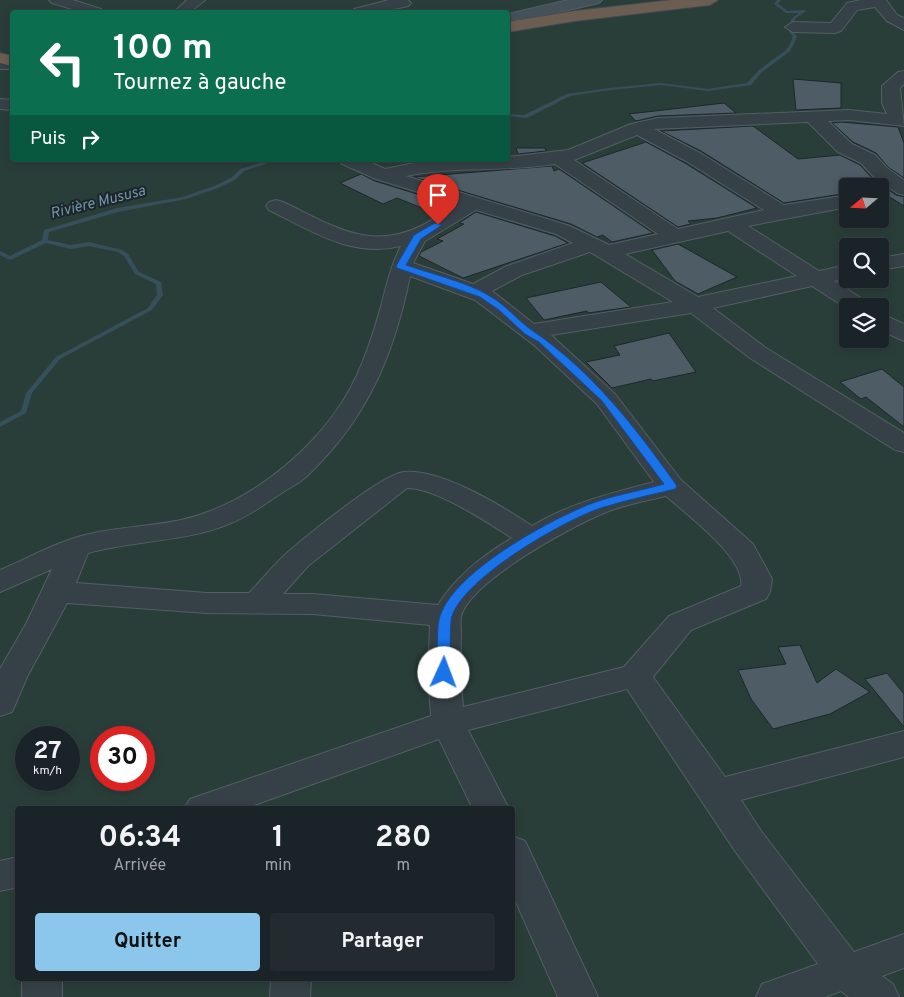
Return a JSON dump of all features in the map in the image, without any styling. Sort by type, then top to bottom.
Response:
[{"type":"highway","points":[[510,27],[575,16],[710,0]]},
{"type":"street","points":[[58,0],[90,10]]},
{"type":"street","points":[[184,10],[197,0]]},
{"type":"street","points":[[510,18],[594,0]]},
{"type":"street","points":[[792,26],[835,28],[852,6],[876,2],[877,0],[892,18],[904,25]]},
{"type":"street","points":[[368,10],[404,1]]},
{"type":"street","points":[[901,120],[891,102],[891,86],[904,76]]},
{"type":"street","points":[[510,156],[559,158],[576,154],[637,128],[658,123],[813,116],[850,116],[901,120]]},
{"type":"street","points":[[813,116],[845,148],[868,159],[880,172],[904,189]]},
{"type":"street","points":[[637,128],[693,157],[782,212]]},
{"type":"street","points":[[559,158],[674,236]]},
{"type":"street","points":[[354,162],[384,174],[473,203],[564,230],[600,248],[695,305],[758,353],[904,444]]},
{"type":"street","points":[[384,174],[460,162]]},
{"type":"street","points":[[889,196],[904,194]]},
{"type":"street","points":[[483,295],[480,290],[490,282],[535,263],[600,248],[674,236],[782,212],[839,202]]},
{"type":"street","points":[[0,582],[76,547],[113,537],[180,529],[212,521],[240,508],[298,470],[343,421],[369,375],[391,312],[401,266],[411,246],[418,237],[473,203]]},
{"type":"street","points":[[276,206],[353,241],[370,244],[389,242],[428,231]]},
{"type":"street","points":[[730,223],[811,278],[845,298]]},
{"type":"street","points":[[889,262],[904,260]]},
{"type":"street","points":[[223,805],[448,723],[634,676],[680,623],[755,592],[757,579],[742,551],[671,486],[606,399],[542,340],[529,332],[502,308],[483,295],[401,266]]},
{"type":"street","points":[[529,332],[695,305],[839,273]]},
{"type":"street","points":[[889,325],[904,334]]},
{"type":"street","points":[[256,604],[298,559],[392,485],[403,480],[418,480],[458,496],[490,511],[532,539]]},
{"type":"street","points":[[490,806],[448,723],[444,673],[446,616],[457,598],[476,578],[508,553],[559,522],[596,506],[671,486]]},
{"type":"street","points":[[0,704],[16,666],[32,641],[58,592],[76,547]]},
{"type":"street","points":[[58,592],[207,603],[314,604],[446,616]]},
{"type":"street","points":[[634,676],[717,793],[748,841],[846,972],[879,997]]},
{"type":"street","points":[[717,793],[904,744]]},
{"type":"street","points":[[515,858],[578,997]]},
{"type":"street","points":[[0,876],[15,873]]},
{"type":"street","points":[[776,997],[904,951]]},
{"type":"street","points":[[42,981],[42,997]]},
{"type":"street","points":[[290,981],[290,997]]},
{"type":"green space","points":[[0,0],[904,0],[904,997],[0,997]]},
{"type":"building","points":[[793,79],[841,83],[841,108],[796,110]]},
{"type":"building","points":[[724,103],[736,113],[658,116],[636,121],[629,114]]},
{"type":"building","points":[[841,122],[898,127],[904,143],[904,178],[888,167],[876,153],[853,142],[832,123]]},
{"type":"building","points":[[753,126],[798,159],[840,155],[860,165],[872,178],[839,178],[839,194],[784,203],[701,151],[661,131]]},
{"type":"building","points":[[646,142],[685,163],[757,208],[717,218],[688,221],[691,224],[678,227],[582,163]]},
{"type":"building","points":[[516,148],[545,148],[546,151],[518,154]]},
{"type":"building","points":[[552,166],[554,171],[559,169],[653,233],[612,242],[603,235],[597,237],[571,224],[414,177]]},
{"type":"building","points":[[361,174],[375,181],[452,205],[437,214],[397,198],[383,204],[340,183]]},
{"type":"building","points":[[889,190],[896,195],[904,197],[904,206],[889,197]]},
{"type":"building","points":[[476,212],[555,236],[568,243],[463,278],[419,256],[421,252],[443,241],[437,239],[464,224],[459,223]]},
{"type":"building","points":[[678,244],[737,277],[698,294],[675,281],[652,250]]},
{"type":"building","points":[[601,282],[631,307],[588,313],[587,311],[544,320],[526,298]]},
{"type":"building","points":[[669,333],[696,372],[653,381],[651,379],[612,388],[586,362],[620,355],[614,346]]},
{"type":"building","points":[[882,369],[904,387],[904,427],[866,397],[861,399],[840,382]]},
{"type":"building","points":[[800,645],[817,683],[836,669],[870,692],[830,714],[773,729],[751,699],[738,670],[786,664],[778,647]]},
{"type":"building","points":[[887,673],[904,694],[904,727],[865,679]]},
{"type":"waterway","points":[[510,115],[525,117],[569,95],[610,89],[661,84],[708,90],[749,84],[754,77],[787,51],[795,36],[791,32],[793,19],[804,11],[787,12],[776,4],[779,0]]},
{"type":"waterway","name":"Rivière Mususa","points":[[45,241],[46,231],[117,210],[184,198],[233,179],[242,170],[268,162]]},
{"type":"waterway","points":[[0,253],[10,258],[45,241]]},
{"type":"waterway","name":"Rivière Mususa","points":[[0,425],[24,412],[29,393],[58,358],[150,309],[160,295],[159,283],[137,273],[126,255],[120,251],[89,244],[71,247],[45,241]]},
{"type":"route","points":[[438,225],[418,237],[401,266],[483,295],[502,308],[529,332],[542,340],[606,399],[671,486],[596,506],[559,522],[508,553],[476,578],[457,598],[446,616],[444,673]]}]
